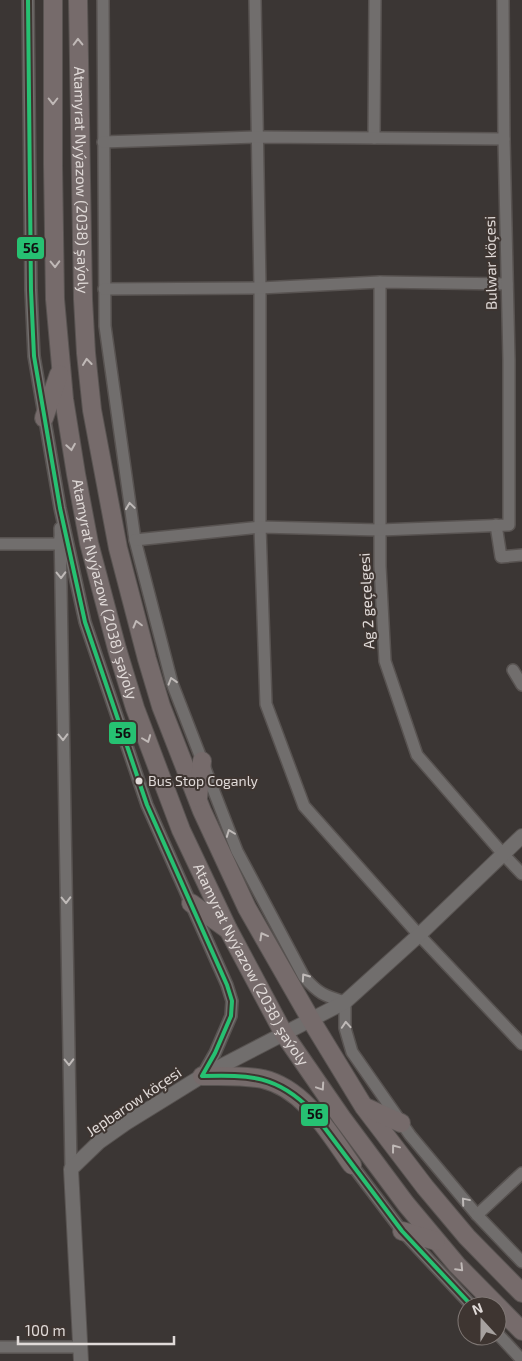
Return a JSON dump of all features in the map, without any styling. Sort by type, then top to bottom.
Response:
[{"type":"main road","name":"Atamyrat Nyýazow (2038) şaýoly","points":[[53,0],[55,299],[64,399],[89,543],[135,708],[181,830],[228,929],[284,1034],[342,1118],[406,1204],[457,1265],[522,1331]]},
{"type":"main road","name":"Atamyrat Nyýazow (2038) şaýoly","points":[[78,0],[82,299],[92,410],[118,548],[146,659],[161,706],[198,801],[247,908],[310,1020],[364,1107],[424,1187],[467,1237],[522,1293]]},
{"type":"main road","points":[[44,418],[61,366]]},
{"type":"main road","points":[[198,801],[202,761]]},
{"type":"main road","points":[[191,903],[228,929]]},
{"type":"main road","points":[[202,1076],[250,1077],[266,1080],[285,1088],[312,1111],[352,1165]]},
{"type":"main road","points":[[364,1107],[401,1123]]},
{"type":"main road","points":[[342,1118],[352,1165]]},
{"type":"main road","points":[[402,1231],[436,1241]]},
{"type":"street","points":[[28,0],[31,290],[34,356],[44,418],[61,512],[85,622],[147,805],[227,985],[232,1001],[231,1016],[215,1053],[202,1076]]},
{"type":"street","points":[[103,0],[105,326],[135,540],[172,682],[237,851],[304,977],[315,990],[330,998],[344,1002],[345,1028],[352,1052],[410,1135],[477,1215],[522,1262]]},
{"type":"street","points":[[256,0],[260,288],[260,527],[266,704],[304,806],[419,935],[522,1044]]},
{"type":"street","points":[[374,138],[375,0]]},
{"type":"street","name":"Bulwar köçesi","points":[[496,525],[509,524],[503,0]]},
{"type":"street","points":[[103,142],[258,137],[504,139]]},
{"type":"street","points":[[104,289],[260,288],[380,282],[507,284]]},
{"type":"street","name":"Ag 2 geçelgesi","points":[[380,282],[380,566],[385,661],[417,755],[522,874]]},
{"type":"street","points":[[61,512],[71,1169],[81,1361]]},
{"type":"street","points":[[135,540],[260,527],[380,530],[496,525],[501,557],[522,555]]},
{"type":"street","points":[[0,544],[60,544]]},
{"type":"street","points":[[513,670],[522,685]]},
{"type":"street","name":"Jepbarow köçesi","points":[[71,1169],[99,1142],[202,1076],[344,1002],[419,935],[522,836]]},
{"type":"street","points":[[352,1165],[402,1231],[463,1296]]},
{"type":"street","points":[[477,1215],[522,1173]]},
{"type":"street","points":[[507,1344],[522,1360]]},
{"type":"street","points":[[0,1347],[81,1347]]},
{"type":"transit line","name":"56","points":[[28,0],[31,290],[34,356],[60,508],[85,622],[147,805],[227,985],[232,1001],[231,1016],[215,1053],[202,1076],[235,1076],[262,1080],[287,1090],[299,1099],[312,1111],[402,1231],[463,1296]]},
{"type":"place","name":"Bus Stop Coganly","points":[[139,781]]}]
